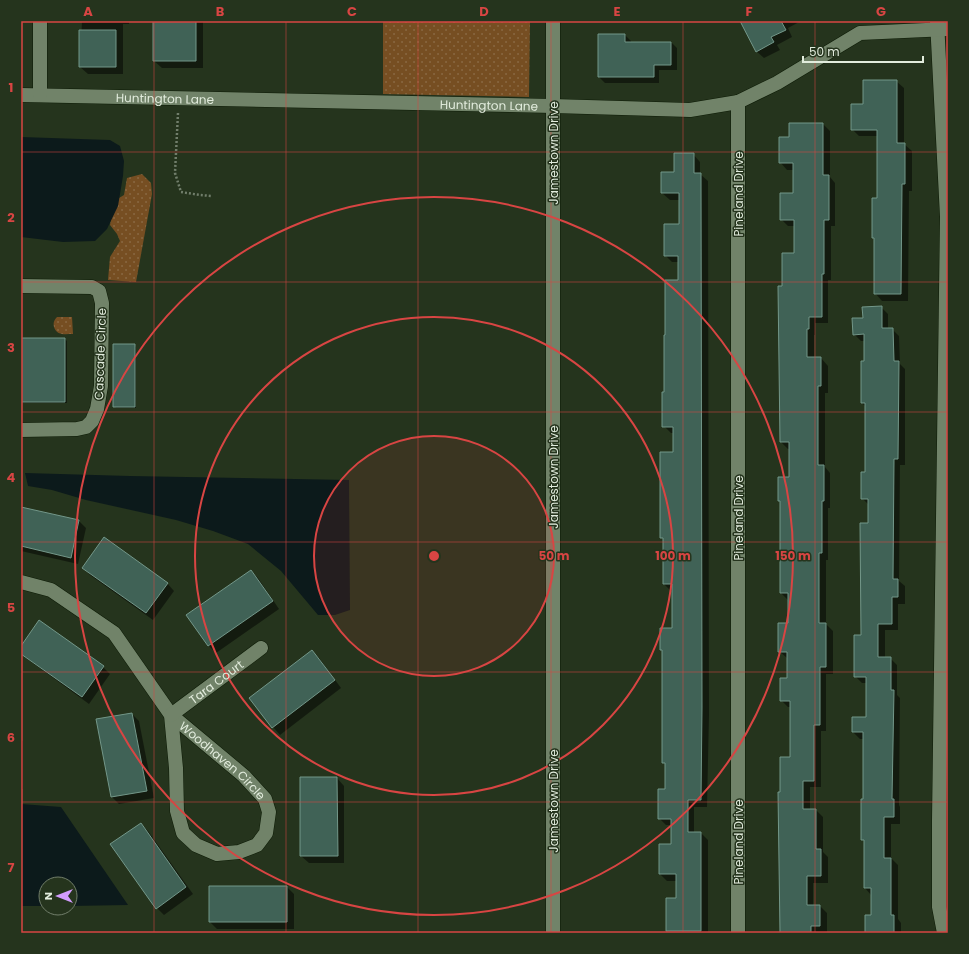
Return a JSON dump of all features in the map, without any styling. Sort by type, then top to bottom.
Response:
[{"type":"street","points":[[40,21],[40,96]]},
{"type":"street","name":"Jamestown Drive","points":[[553,21],[553,933]]},
{"type":"street","points":[[941,27],[947,217],[944,820],[939,907],[944,933]]},
{"type":"street","name":"Huntington Lane","points":[[21,95],[690,110],[738,102],[777,83],[860,33],[941,27]]},
{"type":"street","name":"Pineland Drive","points":[[738,102],[738,933]]},
{"type":"street","name":"Cascade Circle","points":[[21,286],[92,287],[99,291],[102,302],[101,386],[97,409],[92,421],[86,427],[77,429],[21,430]]},
{"type":"street","name":"Woodhaven Circle","points":[[21,582],[51,590],[114,633],[171,716],[244,776],[265,799],[269,812],[266,833],[257,845],[239,852],[217,854],[196,845],[183,833],[177,811],[176,768],[171,716]]},
{"type":"street","name":"Tara Court","points":[[171,716],[261,648]]},
{"type":"path","points":[[178,98],[175,173],[181,192],[211,196]]},
{"type":"shaded area","points":[[383,21],[530,21],[529,97],[383,94]]},
{"type":"shaded area","points":[[21,137],[110,140],[120,146],[124,161],[118,206],[107,229],[95,241],[63,242],[21,237]]},
{"type":"shaded area","points":[[142,174],[151,183],[152,194],[136,282],[108,280],[110,257],[120,241],[110,225],[114,201],[124,195],[127,178]]},
{"type":"shaded area","points":[[57,317],[72,317],[73,334],[62,334],[55,330],[54,320]]},
{"type":"shaded area","points":[[25,473],[349,480],[350,610],[335,615],[318,615],[281,571],[248,544],[213,531],[176,520],[86,500],[52,490],[28,486]]},
{"type":"shaded area","points":[[21,804],[61,807],[128,905],[78,906],[78,876],[38,876],[38,906],[21,906]]},
{"type":"building","points":[[153,21],[196,21],[196,61],[153,61]]},
{"type":"building","points":[[740,21],[781,21],[786,30],[771,37],[774,42],[756,52]]},
{"type":"building","points":[[79,30],[116,30],[116,67],[79,67]]},
{"type":"building","points":[[598,34],[625,34],[625,42],[671,42],[671,65],[654,65],[654,77],[598,77]]},
{"type":"building","points":[[863,80],[897,80],[897,143],[905,143],[905,184],[902,184],[901,294],[874,294],[872,198],[877,198],[877,130],[851,130],[851,104],[863,104]]},
{"type":"building","points":[[789,123],[823,123],[823,175],[829,175],[829,220],[824,220],[822,317],[809,317],[809,329],[807,329],[807,357],[821,357],[821,386],[818,386],[818,465],[824,465],[824,501],[822,501],[822,553],[819,553],[819,623],[826,623],[826,667],[820,667],[820,725],[814,725],[814,781],[803,781],[803,809],[816,809],[816,849],[821,849],[821,876],[807,876],[807,905],[820,905],[820,926],[811,926],[811,933],[780,933],[778,792],[780,792],[780,757],[790,757],[790,701],[780,701],[780,678],[787,678],[787,652],[778,652],[778,623],[788,623],[788,593],[780,593],[780,501],[778,501],[778,477],[789,477],[789,442],[780,442],[778,286],[782,286],[782,253],[794,253],[794,220],[780,220],[780,193],[793,193],[793,163],[779,163],[779,137],[789,137]]},
{"type":"building","points":[[674,153],[694,153],[694,173],[701,173],[701,800],[688,800],[688,832],[701,832],[701,931],[666,931],[666,898],[676,898],[676,874],[659,874],[659,844],[671,844],[671,819],[658,819],[658,789],[665,789],[665,763],[662,763],[662,650],[660,650],[660,628],[672,628],[672,584],[663,584],[663,538],[660,538],[660,452],[673,452],[673,427],[662,427],[662,392],[664,392],[665,280],[678,280],[678,256],[664,256],[664,224],[679,224],[679,193],[661,193],[661,172],[674,172]]},
{"type":"building","points":[[882,306],[882,328],[893,328],[894,361],[899,361],[898,459],[894,459],[893,579],[898,579],[898,597],[892,597],[892,624],[878,624],[878,657],[891,657],[891,690],[894,690],[892,799],[894,799],[894,817],[884,817],[884,858],[891,858],[891,915],[894,915],[894,933],[865,933],[865,915],[871,915],[871,888],[864,888],[864,840],[861,840],[861,799],[863,799],[863,732],[852,732],[852,717],[866,717],[866,677],[854,677],[854,635],[861,635],[860,523],[868,523],[868,499],[861,499],[861,472],[865,472],[865,403],[861,403],[861,361],[864,361],[864,334],[853,335],[852,318],[863,318],[862,307]]},
{"type":"building","points":[[21,338],[65,338],[65,402],[21,402]]},
{"type":"building","points":[[113,344],[135,344],[135,407],[113,407]]},
{"type":"building","points":[[21,507],[79,520],[71,558],[21,546]]},
{"type":"building","points":[[104,537],[168,583],[146,613],[82,568]]},
{"type":"building","points":[[251,570],[273,601],[208,646],[186,615]]},
{"type":"building","points":[[39,620],[104,666],[82,697],[21,654],[21,646]]},
{"type":"building","points":[[312,650],[335,680],[272,728],[249,698]]},
{"type":"building","points":[[132,713],[147,791],[111,797],[96,719]]},
{"type":"building","points":[[300,777],[337,777],[338,856],[300,856]]},
{"type":"building","points":[[141,823],[186,887],[156,909],[110,844]]},
{"type":"building","points":[[209,886],[287,886],[287,922],[209,922]]}]
